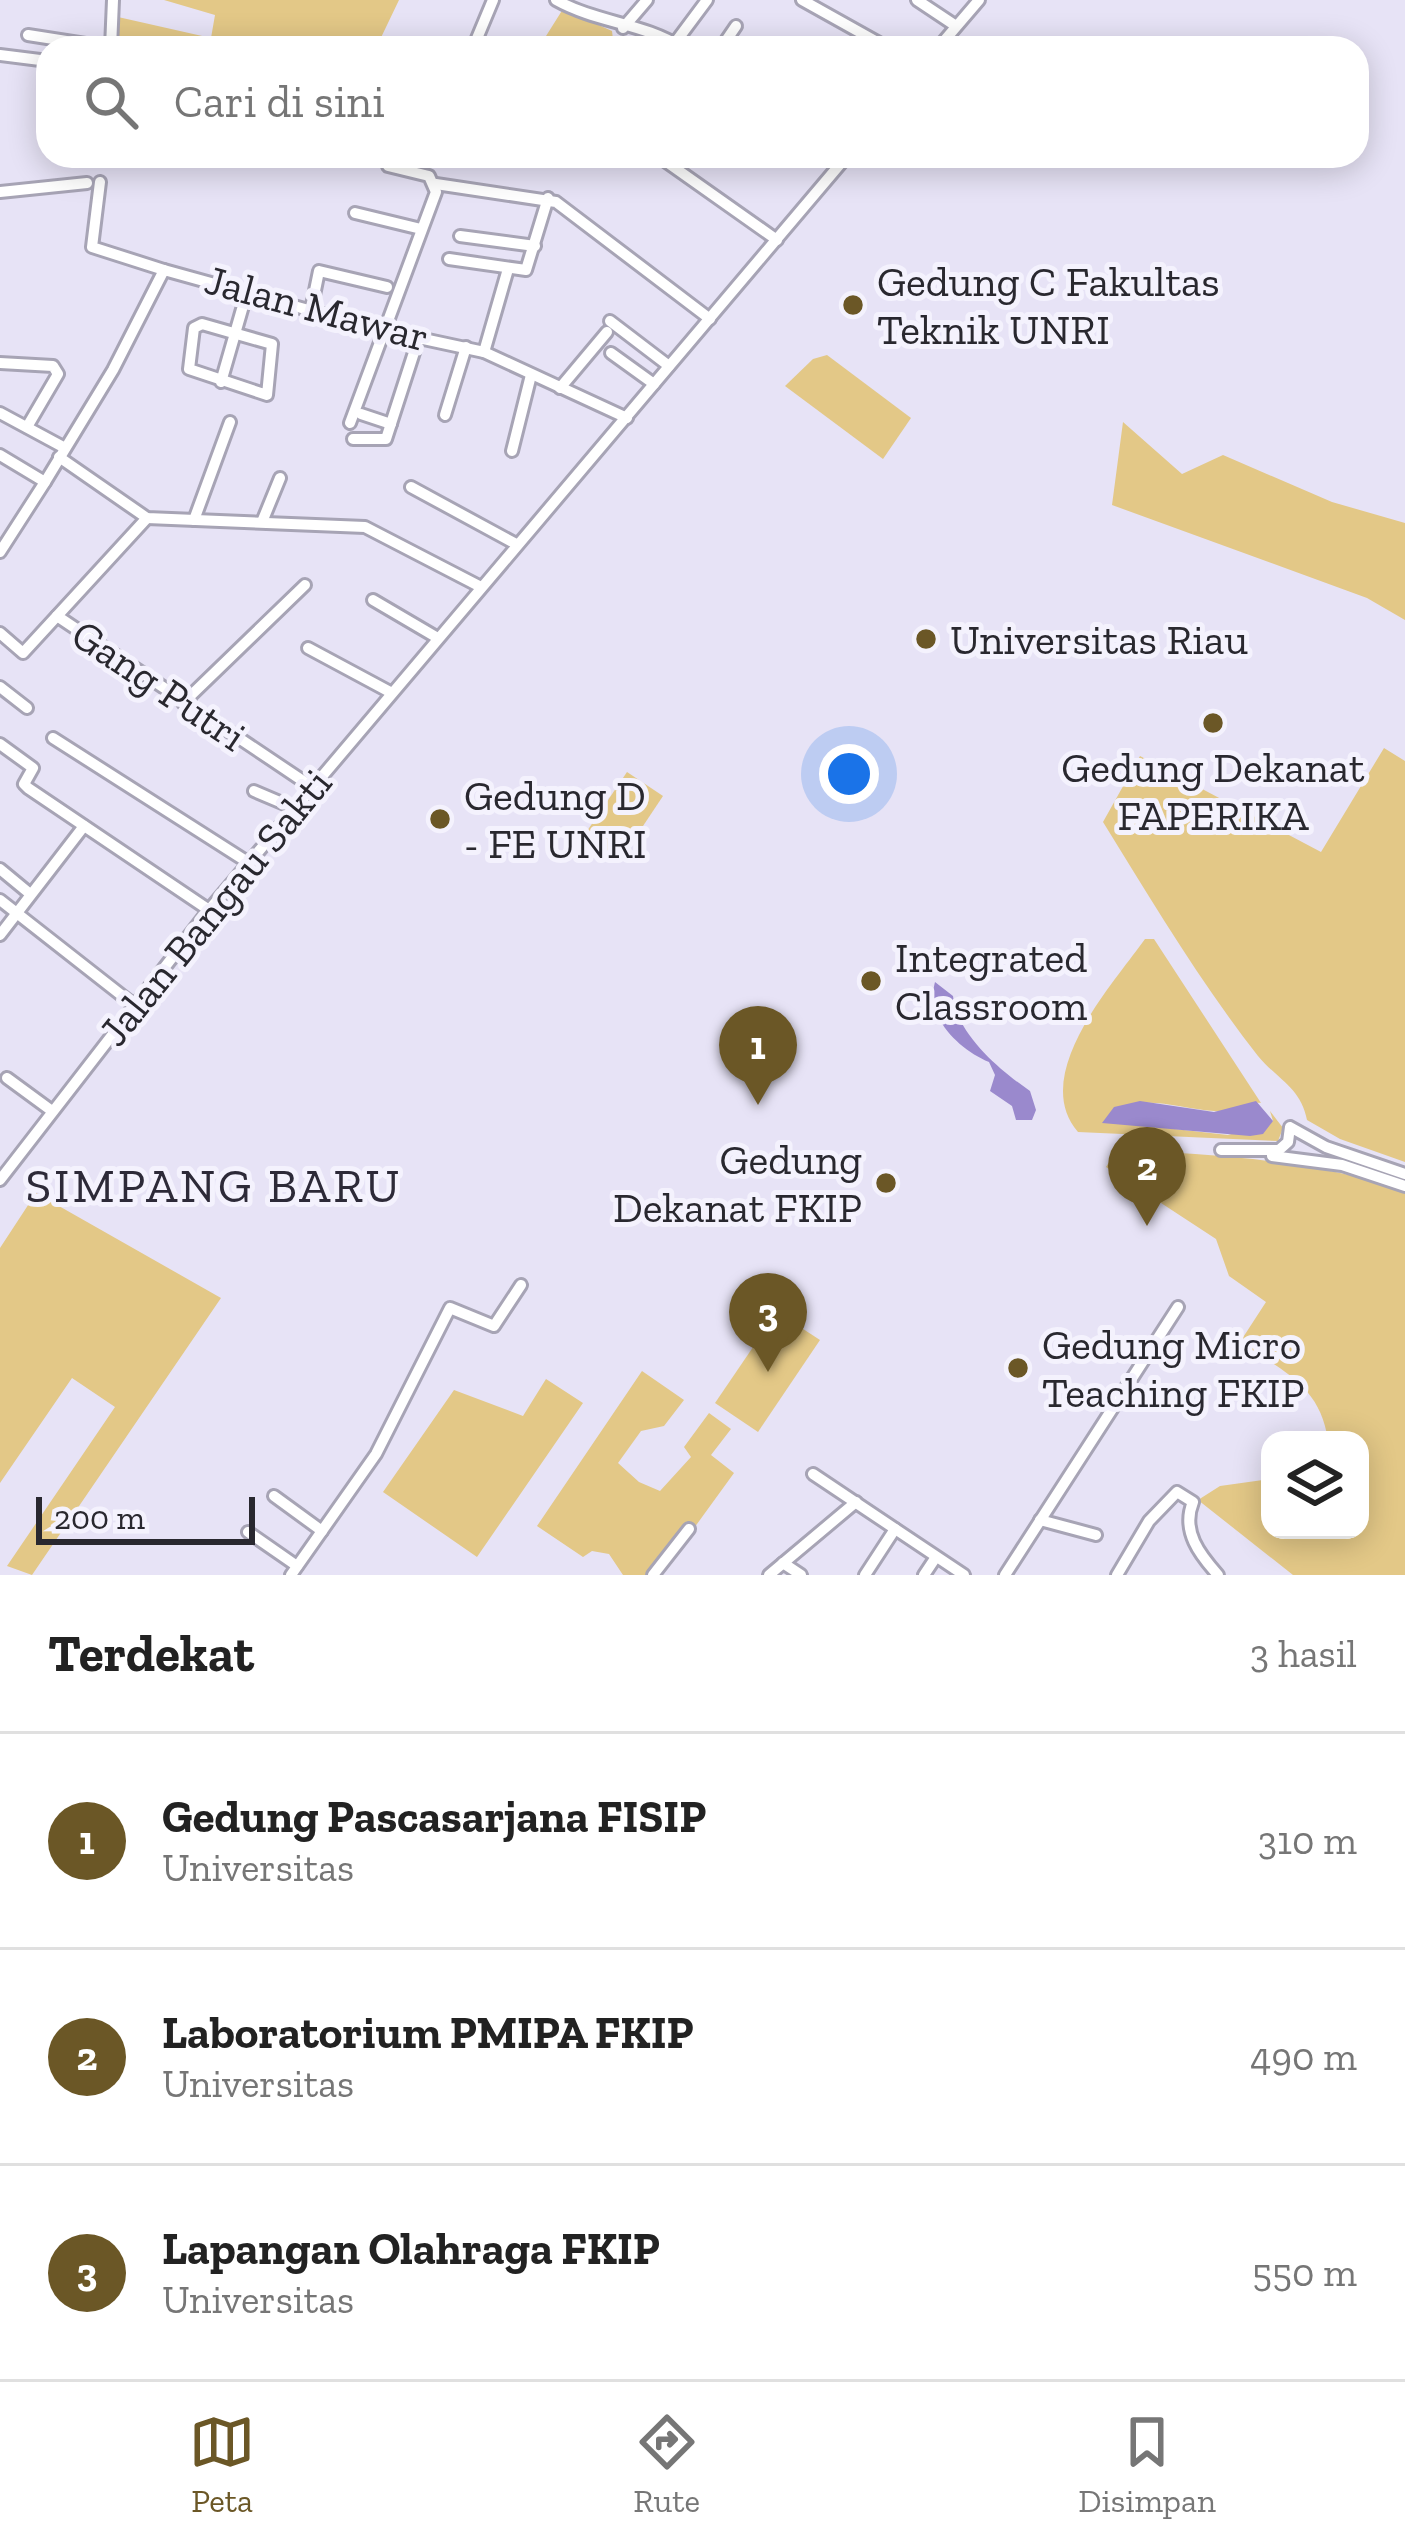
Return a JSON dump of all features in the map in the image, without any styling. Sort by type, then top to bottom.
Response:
[{"type":"street","points":[[110,36],[112,0]]},
{"type":"street","points":[[478,36],[494,0]]},
{"type":"street","points":[[556,0],[623,28],[660,36]]},
{"type":"street","points":[[623,28],[647,0]]},
{"type":"street","points":[[685,36],[706,0]]},
{"type":"street","points":[[802,0],[866,36]]},
{"type":"street","points":[[917,0],[956,26]]},
{"type":"street","points":[[948,36],[979,0]]},
{"type":"street","points":[[729,36],[736,26]]},
{"type":"street","points":[[28,35],[36,36]]},
{"type":"street","points":[[0,55],[36,60]]},
{"type":"street","points":[[396,168],[429,176],[436,184],[548,199],[710,319]]},
{"type":"street","points":[[675,168],[777,240]]},
{"type":"street","name":"Jalan Bangau Sakti","points":[[0,1180],[209,910],[837,168]]},
{"type":"street","points":[[0,192],[94,183],[92,247],[164,270]]},
{"type":"street","points":[[391,424],[356,419],[382,330],[436,184]]},
{"type":"street","points":[[448,260],[528,269],[548,199]]},
{"type":"street","points":[[355,213],[421,229]]},
{"type":"street","points":[[460,236],[535,246]]},
{"type":"street","points":[[484,352],[508,269]]},
{"type":"street","name":"Jalan Mawar","points":[[0,551],[62,453],[164,270],[382,330],[466,346],[627,418]]},
{"type":"street","points":[[311,310],[319,271],[387,287]]},
{"type":"street","points":[[221,382],[247,292]]},
{"type":"street","points":[[267,395],[188,368],[194,328],[202,323],[272,344],[267,395],[273,411]]},
{"type":"street","points":[[560,388],[609,326],[669,366]]},
{"type":"street","points":[[353,439],[383,442],[419,337]]},
{"type":"street","points":[[445,415],[466,346]]},
{"type":"street","points":[[611,353],[654,384]]},
{"type":"street","points":[[0,362],[53,367],[58,374],[27,428]]},
{"type":"street","points":[[512,451],[531,375]]},
{"type":"street","points":[[0,413],[147,518],[365,527],[479,586]]},
{"type":"street","points":[[194,520],[230,422]]},
{"type":"street","points":[[0,455],[45,482]]},
{"type":"street","points":[[262,522],[280,478]]},
{"type":"street","points":[[411,487],[516,544]]},
{"type":"street","name":"Gang Putri","points":[[147,518],[57,616],[312,788]]},
{"type":"street","points":[[183,704],[305,585]]},
{"type":"street","points":[[373,600],[436,638]]},
{"type":"street","points":[[0,633],[23,653],[57,616]]},
{"type":"street","points":[[308,648],[390,692]]},
{"type":"street","points":[[0,688],[27,709]]},
{"type":"street","points":[[53,738],[249,863]]},
{"type":"street","points":[[0,744],[32,765],[25,784],[28,788],[209,910]]},
{"type":"street","points":[[254,791],[294,808]]},
{"type":"street","points":[[0,934],[84,826]]},
{"type":"street","points":[[0,869],[29,893]]},
{"type":"street","points":[[0,900],[134,1005]]},
{"type":"street","points":[[8,1078],[52,1111]]},
{"type":"street","points":[[1405,1174],[1326,1147],[1291,1126],[1288,1142],[1279,1150],[1221,1150],[1342,1165],[1405,1186]]},
{"type":"street","points":[[248,1532],[294,1571],[376,1454],[450,1309],[494,1326],[521,1285]]},
{"type":"street","points":[[1005,1575],[1178,1307]]},
{"type":"street","points":[[813,1474],[964,1575]]},
{"type":"street","points":[[1117,1575],[1174,1492],[1193,1502],[1189,1514],[1194,1544],[1218,1575]]},
{"type":"street","points":[[274,1496],[322,1531]]},
{"type":"street","points":[[770,1575],[856,1502]]},
{"type":"street","points":[[1040,1520],[1096,1535]]},
{"type":"street","points":[[653,1575],[688,1528]]},
{"type":"street","points":[[865,1575],[895,1528]]},
{"type":"street","points":[[924,1575],[936,1557]]},
{"type":"street","points":[[783,1563],[801,1575]]},
{"type":"shaded area","points":[[164,0],[399,0],[382,36],[211,36],[215,15]]},
{"type":"shaded area","points":[[563,9],[612,31],[613,36],[546,36]]},
{"type":"shaded area","points":[[118,17],[202,36],[120,36]]},
{"type":"shaded area","points":[[827,355],[911,418],[883,459],[785,386],[813,359]]},
{"type":"shaded area","points":[[1123,422],[1182,474],[1223,455],[1332,502],[1405,523],[1405,620],[1367,598],[1112,505]]},
{"type":"shaded area","points":[[1384,748],[1405,761],[1405,1162],[1340,1139],[1307,1120],[1294,1092],[1258,1056],[1216,999],[1103,822],[1140,756],[1321,852]]},
{"type":"shaded area","points":[[627,772],[663,796],[619,862],[583,837]]},
{"type":"shaded area","points":[[1145,939],[1154,939],[1261,1103],[1220,1111],[1141,1103],[1116,1111],[1104,1121],[1228,1135],[1273,1121],[1270,1111],[1283,1128],[1278,1141],[1078,1132],[1065,1109],[1063,1084],[1069,1058],[1097,1005]]},
{"type":"shaded area","points":[[935,982],[953,996],[963,1024],[982,1051],[1030,1091],[1036,1110],[1032,1120],[1016,1120],[1012,1106],[990,1091],[995,1075],[989,1062],[947,1031],[935,1008]]},
{"type":"shaded area","points":[[1140,1101],[1214,1112],[1256,1101],[1273,1121],[1263,1134],[1250,1136],[1102,1123],[1114,1107]]},
{"type":"shaded area","points":[[1117,1150],[1227,1157],[1299,1165],[1405,1190],[1405,1575],[1293,1575],[1198,1500],[1220,1486],[1261,1480],[1261,1539],[1369,1539],[1369,1431],[1326,1431],[1308,1392],[1240,1342],[1266,1302],[1229,1276],[1216,1239],[1106,1167]]},
{"type":"shaded area","points":[[36,1193],[221,1298],[32,1575],[7,1566],[115,1407],[72,1378],[0,1483],[0,1248]]},
{"type":"shaded area","points":[[777,1312],[820,1340],[758,1432],[715,1403]]},
{"type":"shaded area","points":[[642,1371],[684,1400],[664,1426],[641,1431],[618,1463],[639,1482],[660,1491],[691,1457],[684,1447],[709,1413],[731,1429],[711,1455],[734,1473],[660,1575],[623,1575],[609,1554],[592,1551],[583,1557],[537,1526]]},
{"type":"shaded area","points":[[546,1379],[583,1403],[477,1557],[383,1492],[454,1390],[523,1416]]},
{"type":"place","name":"Gedung C Fakultas Teknik UNRI","points":[[853,305]]},
{"type":"place","name":"Universitas Riau","points":[[926,639]]},
{"type":"place","name":"Gedung Dekanat FAPERIKA","points":[[1213,723]]},
{"type":"place","name":"Gedung D - FE UNRI","points":[[440,819]]},
{"type":"place","name":"Integrated Classroom","points":[[871,981]]},
{"type":"place","name":"Gedung Pascasarjana FISIP","points":[[758,1105]]},
{"type":"place","name":"Gedung Dekanat FKIP","points":[[886,1183]]},
{"type":"place","name":"Laboratorium PMIPA FKIP","points":[[1147,1226]]},
{"type":"place","name":"Gedung Micro Teaching FKIP","points":[[1018,1368]]},
{"type":"place","name":"Lapangan Olahraga FKIP","points":[[768,1372]]},
{"type":"district","name":"SIMPANG BARU","points":[[214,1185]]}]
